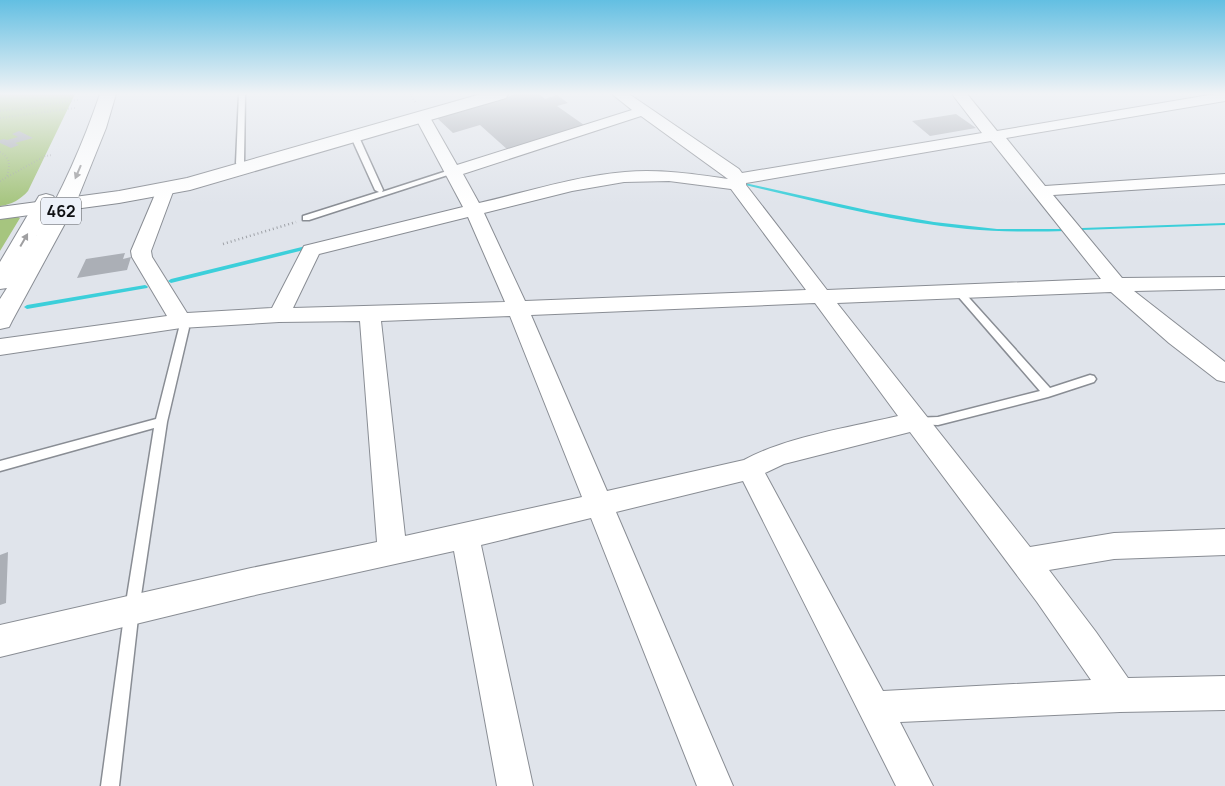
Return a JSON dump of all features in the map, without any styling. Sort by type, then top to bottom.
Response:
[{"type":"main road","name":"462","points":[[0,282],[42,208],[73,143],[76,131]]},
{"type":"main road","name":"462","points":[[0,321],[65,205],[96,131]]},
{"type":"main road","points":[[0,213],[165,189],[243,170],[376,131]]},
{"type":"street","points":[[431,131],[474,211],[518,308],[715,786]]},
{"type":"street","points":[[453,172],[582,131]]},
{"type":"street","points":[[672,131],[733,173],[737,182],[820,297],[1024,561],[1120,695]]},
{"type":"street","points":[[988,131],[1041,191],[1124,293],[1177,338],[1225,374]]},
{"type":"street","points":[[279,315],[311,250],[572,186],[624,177],[669,176],[737,182],[1019,131]]},
{"type":"street","points":[[1041,191],[1225,178]]},
{"type":"street","points":[[165,189],[141,251],[142,257],[181,321]]},
{"type":"street","points":[[0,347],[181,321],[279,315],[370,314],[1225,282]]},
{"type":"street","points":[[370,314],[392,553]]},
{"type":"street","points":[[0,641],[132,609],[392,553],[600,505],[750,469],[768,459],[783,454],[916,422]]},
{"type":"street","points":[[750,469],[915,786]]},
{"type":"street","points":[[465,536],[516,786]]},
{"type":"street","points":[[1024,561],[1114,546],[1225,542]]},
{"type":"street","points":[[875,709],[891,706],[1120,695],[1225,693]]},
{"type":"lane","points":[[241,131],[240,163],[243,170]]},
{"type":"lane","points":[[354,137],[379,190]]},
{"type":"lane","points":[[306,218],[453,172]]},
{"type":"lane","points":[[959,292],[1048,393]]},
{"type":"lane","points":[[110,786],[132,609],[161,422],[184,328],[181,321]]},
{"type":"lane","points":[[916,422],[938,421],[1048,393],[1090,379]]},
{"type":"lane","points":[[0,466],[161,422]]},
{"type":"path","points":[[0,152],[8,158],[10,164],[7,177]]},
{"type":"path","points":[[0,181],[45,156],[53,155]]},
{"type":"path","points":[[223,244],[306,218]]},
{"type":"green space","points":[[0,131],[57,131],[28,191],[16,201],[0,206]]},
{"type":"green space","points":[[14,215],[20,218],[0,251],[0,217]]},
{"type":"building","points":[[19,131],[33,138],[15,143],[19,145],[11,148],[0,143],[0,140],[18,137],[12,134]]},
{"type":"building","points":[[486,131],[567,131],[508,150]]},
{"type":"building","points":[[924,131],[961,131],[930,136]]},
{"type":"building","points":[[125,253],[123,259],[131,257],[127,270],[77,278],[86,259]]},
{"type":"building","points":[[8,552],[6,603],[0,605],[0,555]]},
{"type":"waterway","points":[[747,184],[840,206],[934,223],[997,230],[1066,230]]},
{"type":"waterway","points":[[1082,229],[1225,224]]},
{"type":"waterway","points":[[171,281],[310,247]]},
{"type":"waterway","points":[[27,307],[145,287]]}]
